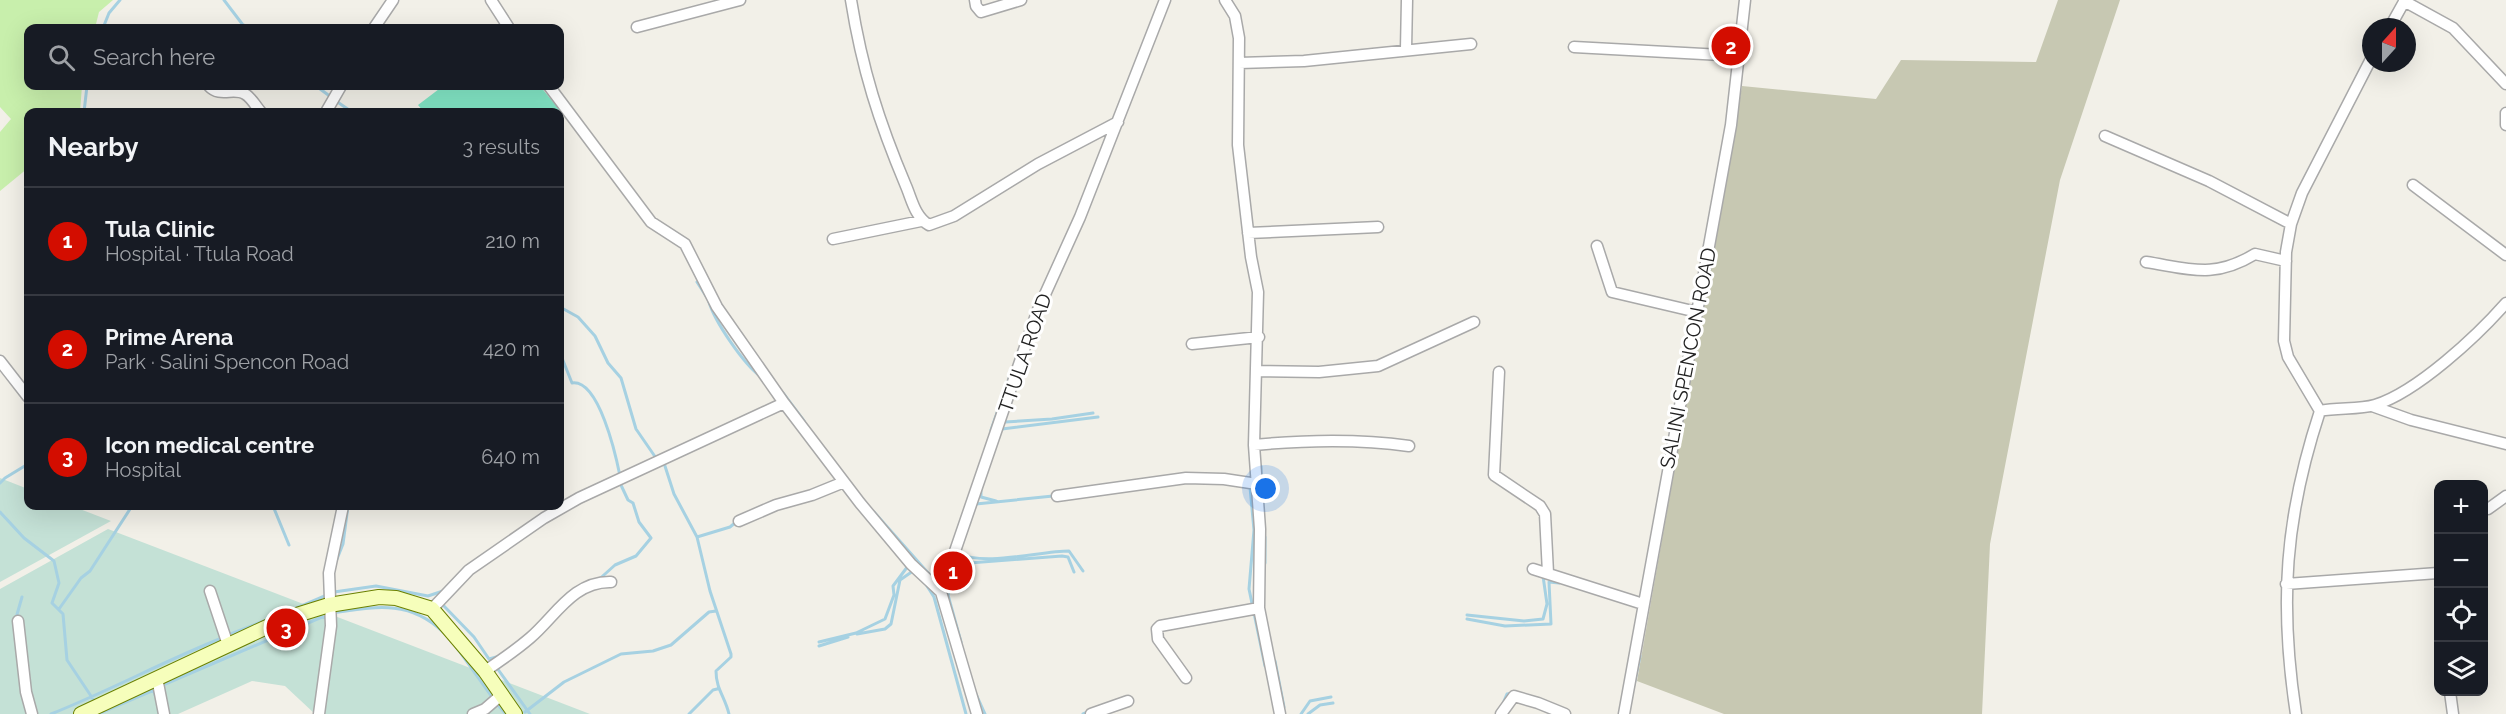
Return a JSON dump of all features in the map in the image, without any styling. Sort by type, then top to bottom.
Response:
[{"type":"street","points":[[378,24],[393,0]]},
{"type":"street","points":[[491,0],[506,24]]},
{"type":"street","points":[[637,27],[740,0]]},
{"type":"street","points":[[852,0],[869,90],[886,140],[921,221]]},
{"type":"street","points":[[975,0],[981,12],[1022,0]]},
{"type":"street","name":"TTULA ROAD","points":[[941,592],[1037,312],[1080,217],[1166,0]]},
{"type":"street","points":[[1225,0],[1235,16],[1239,38],[1238,145],[1248,233],[1258,292],[1259,337],[1254,445],[1257,484],[1259,608],[1281,714]]},
{"type":"street","points":[[1406,50],[1407,0]]},
{"type":"street","name":"SALINI SPENCON ROAD","points":[[1624,714],[1698,312],[1740,56],[1745,0]]},
{"type":"street","points":[[2395,18],[2405,1],[2453,28],[2506,84]]},
{"type":"street","points":[[1239,63],[1304,61],[1471,44]]},
{"type":"street","points":[[1574,47],[1740,56]]},
{"type":"street","points":[[2296,714],[2289,656],[2286,584],[2298,486],[2320,411],[2288,357],[2284,341],[2286,261],[2291,224],[2302,193],[2364,72]]},
{"type":"street","points":[[215,90],[220,93],[238,91],[247,95],[258,108]]},
{"type":"street","points":[[331,104],[340,90]]},
{"type":"street","points":[[552,90],[651,222],[685,244],[717,307],[784,403],[844,482],[911,564],[941,592],[976,714]]},
{"type":"street","points":[[2506,112],[2506,125]]},
{"type":"street","points":[[833,239],[921,221],[929,225],[954,216],[1038,164],[1118,122]]},
{"type":"street","points":[[2105,136],[2191,173],[2291,224]]},
{"type":"street","points":[[2413,185],[2506,255]]},
{"type":"street","points":[[1248,233],[1378,227]]},
{"type":"street","points":[[1597,246],[1612,292],[1698,312]]},
{"type":"street","points":[[2146,262],[2204,271],[2224,270],[2243,263],[2255,254],[2286,261]]},
{"type":"street","points":[[2320,411],[2373,406],[2391,398],[2460,350],[2506,303]]},
{"type":"street","points":[[1257,371],[1319,372],[1378,366],[1474,322]]},
{"type":"street","points":[[1192,344],[1259,337]]},
{"type":"street","points":[[0,361],[24,392]]},
{"type":"street","points":[[1499,372],[1494,475],[1540,506],[1545,514],[1548,573]]},
{"type":"street","points":[[564,507],[784,403]]},
{"type":"street","points":[[2373,406],[2411,420],[2506,444]]},
{"type":"street","points":[[1254,445],[1290,442],[1381,442],[1409,446]]},
{"type":"street","points":[[1056,496],[1186,478],[1224,479],[1257,484]]},
{"type":"street","points":[[739,521],[844,482]]},
{"type":"street","points":[[2488,509],[2506,496]]},
{"type":"street","points":[[318,714],[331,626],[329,573],[342,510]]},
{"type":"street","points":[[432,609],[469,570],[558,510]]},
{"type":"street","points":[[1533,569],[1643,604]]},
{"type":"street","points":[[2286,584],[2434,573]]},
{"type":"street","points":[[485,671],[530,639],[568,598],[579,591],[611,582]]},
{"type":"street","points":[[210,591],[228,645]]},
{"type":"street","points":[[81,714],[284,620],[354,599],[387,597],[432,609],[485,671],[514,714]]},
{"type":"street","points":[[1186,678],[1158,639],[1157,630],[1160,626],[1259,608]]},
{"type":"street","points":[[18,621],[26,692],[32,714]]},
{"type":"street","points":[[157,678],[164,714]]},
{"type":"street","points":[[473,714],[486,709],[500,696]]},
{"type":"street","points":[[1502,714],[1514,696],[1565,714]]},
{"type":"street","points":[[2451,696],[2453,714]]},
{"type":"street","points":[[1091,714],[1128,701]]},
{"type":"shaded area","points":[[2058,0],[2120,0],[2060,180],[1990,544],[1982,714],[1724,714],[1637,681],[1742,86],[1876,99],[1901,60],[2036,62]]},
{"type":"shaded area","points":[[0,478],[24,487],[24,510],[82,510],[111,521],[0,582]]},
{"type":"shaded area","points":[[108,529],[590,714],[315,714],[285,686],[252,681],[178,714],[0,714],[0,589]]},
{"type":"green space","points":[[0,0],[113,0],[99,12],[96,24],[24,24],[24,90],[82,90],[80,108],[24,108],[24,171],[0,191],[0,132],[11,119],[0,107]]},
{"type":"green space","points":[[438,90],[543,90],[558,108],[421,108],[418,105]]},
{"type":"waterway","points":[[105,24],[109,13],[120,0]]},
{"type":"waterway","points":[[224,0],[242,24]]},
{"type":"waterway","points":[[84,108],[87,90]]},
{"type":"waterway","points":[[321,90],[331,97]]},
{"type":"waterway","points":[[336,101],[346,108]]},
{"type":"waterway","points":[[697,282],[706,296]]},
{"type":"waterway","points":[[709,302],[730,342],[760,376]]},
{"type":"waterway","points":[[564,309],[578,317],[595,336],[608,363],[621,378],[636,429],[656,458]]},
{"type":"waterway","points":[[564,363],[572,383],[582,385],[598,405],[615,452],[620,476]]},
{"type":"waterway","points":[[991,430],[1012,370]]},
{"type":"waterway","points":[[783,393],[804,421]]},
{"type":"waterway","points":[[1005,422],[1093,413]]},
{"type":"waterway","points":[[1002,429],[1098,417]]},
{"type":"waterway","points":[[664,463],[674,494],[697,537],[710,591],[731,654],[731,657],[716,671],[717,683],[729,714]]},
{"type":"waterway","points":[[0,483],[24,466]]},
{"type":"waterway","points":[[1261,466],[1261,479]]},
{"type":"waterway","points":[[562,510],[486,559],[454,588],[442,604],[474,637],[489,659],[500,656],[525,639],[560,601],[572,592],[595,583],[615,565],[636,556],[651,538],[639,522],[633,503],[628,500],[620,483]]},
{"type":"waterway","points":[[564,509],[620,483]]},
{"type":"waterway","points":[[1250,487],[1254,530],[1249,589],[1265,666]]},
{"type":"waterway","points":[[981,491],[981,497],[996,501]]},
{"type":"waterway","points":[[975,507],[976,504],[1053,496]]},
{"type":"waterway","points":[[59,609],[81,578],[90,571],[129,510]]},
{"type":"waterway","points":[[275,510],[289,545]]},
{"type":"waterway","points":[[337,559],[343,544],[347,510]]},
{"type":"waterway","points":[[0,512],[24,538],[54,561],[59,583],[52,603],[63,614],[67,660],[93,699]]},
{"type":"waterway","points":[[874,512],[929,574]]},
{"type":"waterway","points":[[697,537],[730,527],[736,522]]},
{"type":"waterway","points":[[1265,537],[1265,563]]},
{"type":"waterway","points":[[959,553],[969,557],[997,559],[1069,551],[1083,571]]},
{"type":"waterway","points":[[956,564],[1062,556],[1068,557],[1074,572]]},
{"type":"waterway","points":[[957,561],[948,595],[961,642]]},
{"type":"waterway","points":[[819,642],[856,633],[885,619],[894,595],[893,586],[908,566]]},
{"type":"waterway","points":[[857,634],[885,629],[891,624],[900,580],[913,571]]},
{"type":"waterway","points":[[1467,615],[1524,621],[1543,619],[1547,604],[1543,576]]},
{"type":"waterway","points":[[1467,619],[1505,626],[1551,624],[1549,582],[1559,583]]},
{"type":"waterway","points":[[334,592],[376,586],[428,596],[443,591]]},
{"type":"waterway","points":[[927,586],[934,597],[966,714]]},
{"type":"waterway","points":[[292,610],[327,595]]},
{"type":"waterway","points":[[16,618],[22,597]]},
{"type":"waterway","points":[[332,613],[377,608],[404,610],[430,621],[443,632]]},
{"type":"waterway","points":[[525,712],[564,682],[621,654],[653,651],[671,645],[709,612],[716,611]]},
{"type":"waterway","points":[[163,685],[322,617],[326,618]]},
{"type":"waterway","points":[[228,635],[264,621]]},
{"type":"waterway","points":[[819,646],[848,637]]},
{"type":"waterway","points":[[51,714],[222,638]]},
{"type":"waterway","points":[[457,648],[492,697],[490,699]]},
{"type":"waterway","points":[[1634,685],[1640,656]]},
{"type":"waterway","points":[[1275,661],[1284,707]]},
{"type":"waterway","points":[[498,666],[497,668],[530,714]]},
{"type":"waterway","points":[[689,714],[713,690],[717,689]]},
{"type":"waterway","points":[[98,714],[154,690],[155,695]]},
{"type":"waterway","points":[[1504,701],[1507,694],[1513,693]]},
{"type":"waterway","points":[[976,694],[985,714]]},
{"type":"waterway","points":[[1301,714],[1310,701],[1331,697]]},
{"type":"waterway","points":[[1308,714],[1320,705],[1333,703]]},
{"type":"waterway","points":[[495,705],[497,704],[506,714]]},
{"type":"waterway","points":[[1083,714],[1090,711]]},
{"type":"place","name":"Prime Arena","points":[[1731,46]]},
{"type":"place","name":"Tula Clinic","points":[[953,571]]},
{"type":"place","name":"Icon medical centre","points":[[286,628]]}]
